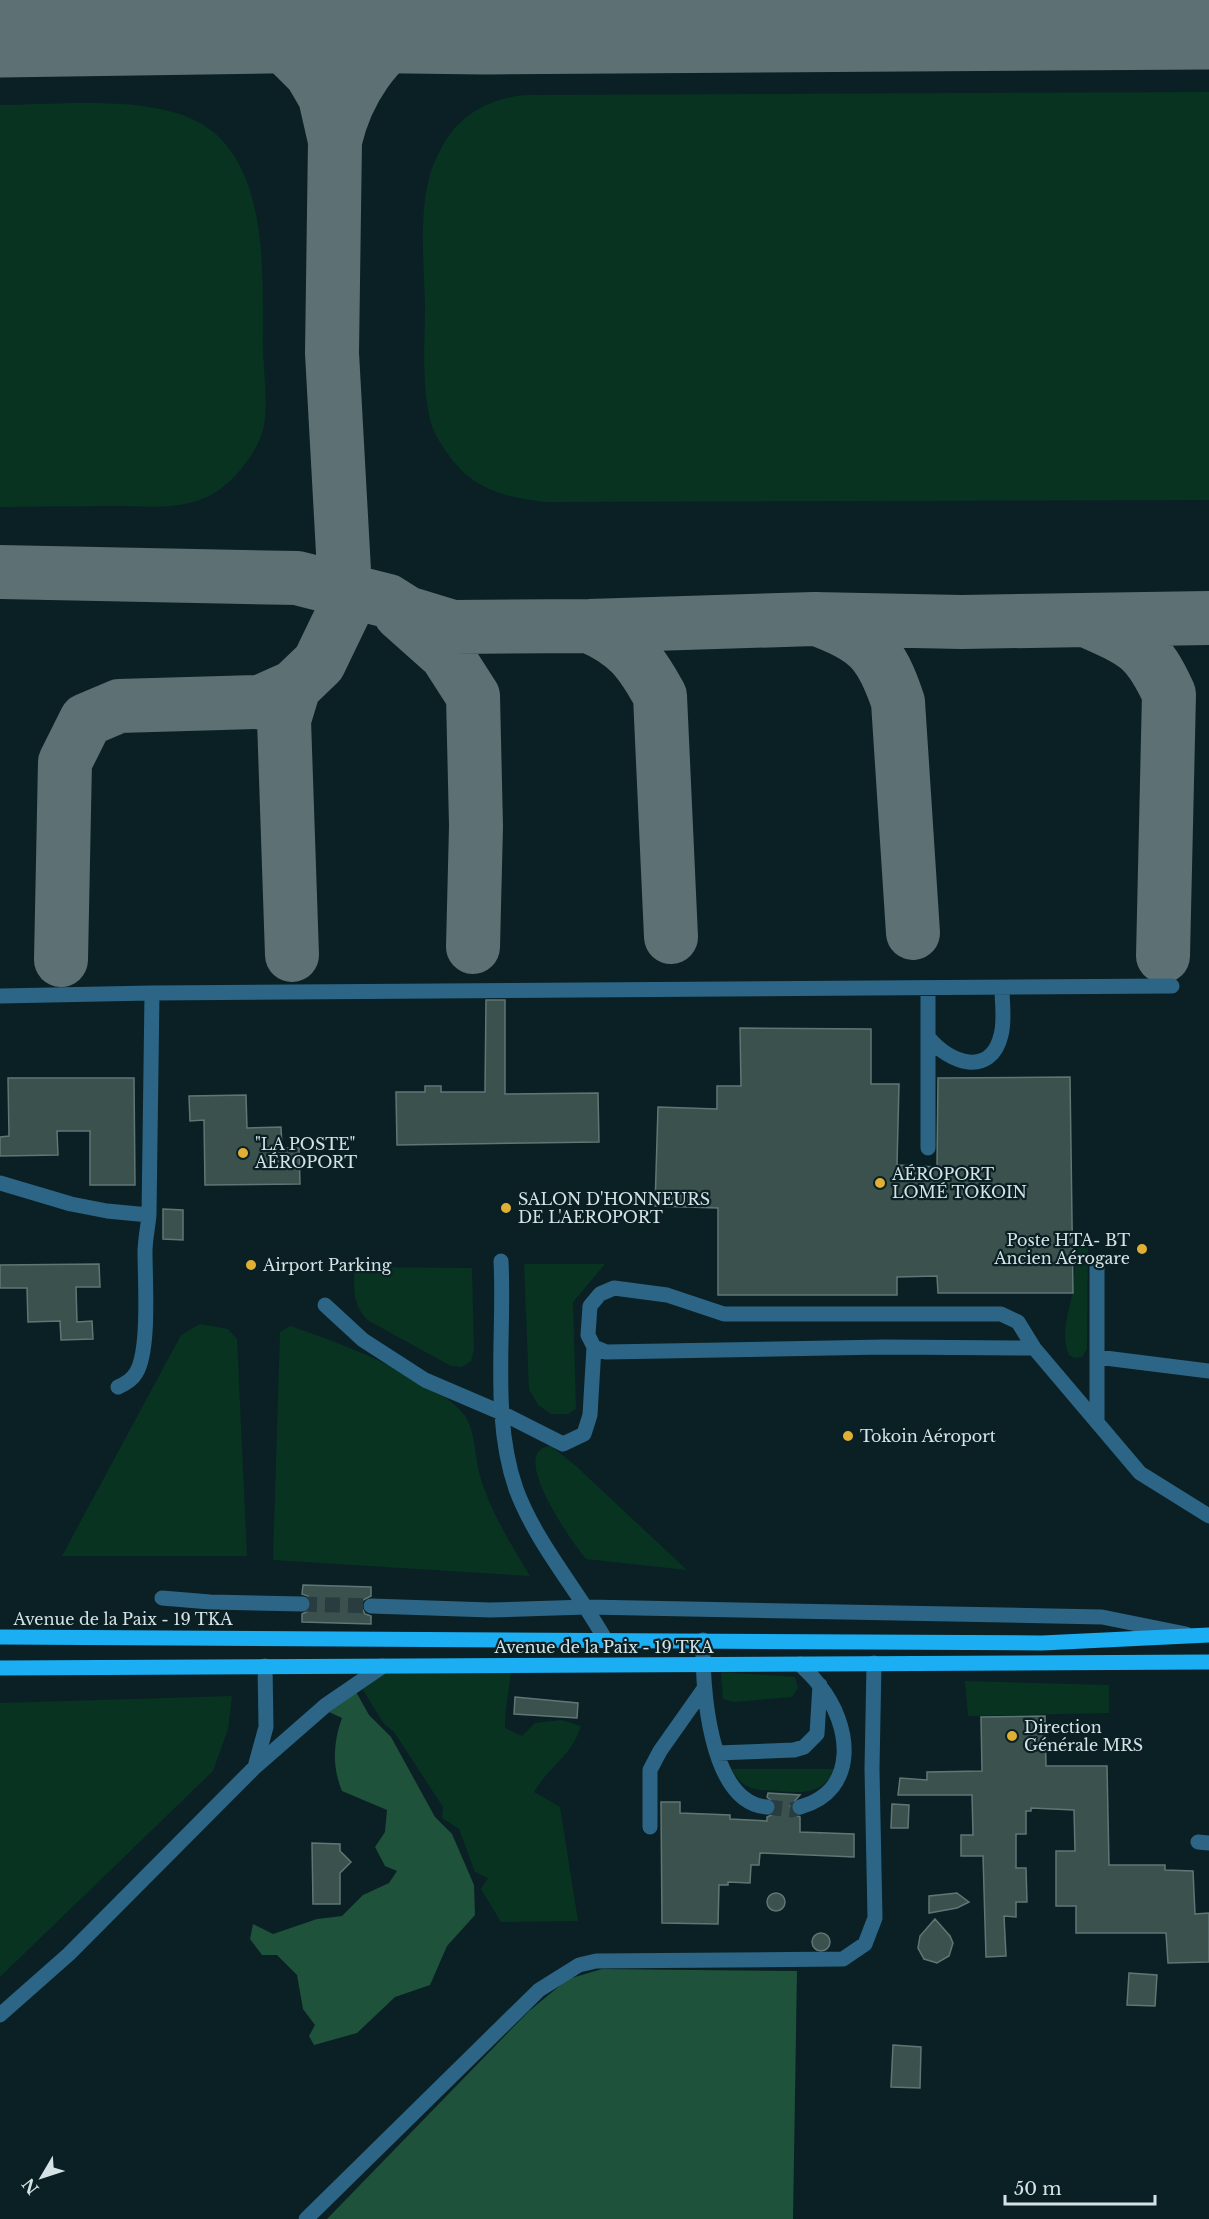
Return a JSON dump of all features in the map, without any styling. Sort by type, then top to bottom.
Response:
[{"type":"main road","name":"Avenue de la Paix - 19 TKA","points":[[0,1637],[1042,1643],[1202,1636]]},
{"type":"main road","name":"Avenue de la Paix - 19 TKA","points":[[0,1668],[1209,1662]]},
{"type":"street","points":[[0,996],[1172,986]]},
{"type":"street","points":[[929,1038],[939,1050],[955,1061],[972,1063],[984,1060],[997,1048],[1002,1034],[1002,988]]},
{"type":"street","points":[[928,989],[928,1148]]},
{"type":"street","points":[[118,1387],[129,1382],[137,1373],[142,1358],[149,1215],[153,993]]},
{"type":"street","points":[[0,1183],[71,1204],[107,1211],[149,1215]]},
{"type":"street","points":[[501,1261],[502,1413],[516,1489],[542,1540],[587,1607],[605,1639]]},
{"type":"street","points":[[1096,1264],[1097,1421]]},
{"type":"street","points":[[325,1305],[363,1340],[424,1380],[502,1413],[563,1443],[584,1434],[590,1415],[594,1347],[588,1335],[590,1306],[600,1293],[614,1288],[667,1295],[724,1314],[1001,1314],[1018,1322],[1034,1348],[1140,1473],[1176,1498],[1206,1511]]},
{"type":"street","points":[[594,1347],[606,1352],[885,1347],[1034,1348]]},
{"type":"street","points":[[1096,1357],[1209,1371]]},
{"type":"street","points":[[162,1598],[210,1602],[302,1604]]},
{"type":"street","points":[[371,1605],[490,1610],[587,1607],[1102,1617],[1202,1636]]},
{"type":"street","points":[[703,1640],[703,1690],[722,1774],[741,1795],[767,1807]]},
{"type":"street","points":[[306,2219],[539,1990],[579,1965],[596,1961],[843,1959],[865,1944],[875,1918],[872,1769],[874,1663]]},
{"type":"street","points":[[800,1664],[820,1685],[837,1715],[842,1732],[843,1767],[832,1790],[816,1803],[800,1808]]},
{"type":"street","points":[[255,1767],[266,1727],[265,1666]]},
{"type":"street","points":[[0,2015],[69,1954],[255,1767],[326,1705],[383,1666]]},
{"type":"street","points":[[717,1754],[794,1750],[804,1747],[817,1734],[820,1685]]},
{"type":"street","points":[[650,1827],[650,1770],[660,1750],[703,1690]]},
{"type":"green space","points":[[1209,92],[1209,500],[547,502],[508,496],[473,480],[451,458],[433,428],[428,409],[424,364],[423,242],[426,194],[433,166],[450,134],[469,115],[491,103],[529,95]]},
{"type":"green space","points":[[108,103],[163,110],[188,117],[208,128],[228,148],[243,172],[253,200],[262,263],[265,416],[261,435],[251,455],[228,483],[211,495],[176,506],[0,507],[0,105]]},
{"type":"green space","points":[[1077,1240],[1088,1240],[1087,1349],[1082,1357],[1075,1358],[1069,1355],[1066,1347],[1065,1331],[1073,1291]]},
{"type":"green space","points":[[524,1264],[605,1264],[573,1302],[576,1409],[568,1414],[551,1414],[538,1405],[529,1389]]},
{"type":"green space","points":[[354,1267],[472,1268],[474,1350],[471,1361],[462,1367],[451,1366],[369,1321],[357,1303],[354,1289]]},
{"type":"green space","points":[[200,1324],[228,1329],[237,1339],[247,1556],[62,1556],[181,1335]]},
{"type":"green space","points":[[290,1326],[386,1364],[437,1391],[455,1405],[470,1425],[479,1473],[489,1500],[530,1576],[273,1560],[280,1332]]},
{"type":"green space","points":[[551,1446],[577,1467],[687,1570],[586,1559],[558,1518],[539,1479],[535,1463],[539,1451]]},
{"type":"green space","points":[[379,1668],[511,1672],[505,1728],[522,1736],[535,1723],[561,1720],[581,1726],[572,1745],[534,1792],[560,1807],[578,1921],[501,1922],[481,1889],[488,1878],[475,1872],[459,1829],[442,1818],[443,1807],[394,1732],[384,1724],[360,1685]]},
{"type":"green space","points":[[721,1672],[795,1677],[798,1688],[792,1697],[734,1702],[723,1699]]},
{"type":"green space","points":[[965,1681],[1109,1685],[1109,1713],[968,1716]]},
{"type":"green space","points":[[355,1690],[369,1715],[391,1737],[435,1817],[452,1834],[474,1885],[475,1915],[447,1946],[430,1985],[395,1997],[357,2033],[314,2045],[309,2036],[315,2025],[303,2009],[297,1975],[277,1955],[262,1955],[250,1939],[253,1924],[273,1934],[317,1919],[342,1916],[363,1895],[389,1883],[397,1871],[385,1866],[375,1847],[385,1832],[387,1810],[342,1791],[339,1782],[335,1764],[335,1746],[342,1718],[329,1712],[334,1704]]},
{"type":"green space","points":[[232,1696],[228,1729],[213,1771],[0,1977],[0,1703]]},
{"type":"green space","points":[[731,1769],[834,1769],[824,1784],[818,1788],[796,1792],[751,1788],[739,1780]]},
{"type":"green space","points":[[602,1969],[797,1971],[793,2219],[327,2219],[529,2011],[568,1979]]},
{"type":"building","points":[[486,1000],[505,1000],[505,1094],[598,1093],[599,1142],[397,1145],[396,1092],[425,1092],[425,1086],[441,1086],[441,1092],[485,1092]]},
{"type":"building","points":[[740,1028],[871,1029],[871,1084],[899,1084],[897,1165],[937,1167],[938,1078],[1070,1077],[1073,1293],[938,1293],[937,1276],[897,1277],[897,1295],[718,1295],[718,1208],[655,1206],[658,1107],[717,1109],[717,1086],[741,1086]]},
{"type":"building","points":[[8,1078],[134,1078],[135,1185],[90,1185],[90,1131],[57,1131],[58,1155],[0,1156],[0,1137],[9,1136]]},
{"type":"building","points":[[246,1095],[247,1128],[281,1127],[282,1148],[299,1148],[300,1184],[205,1185],[204,1120],[190,1121],[189,1096]]},
{"type":"building","points":[[163,1209],[183,1210],[183,1240],[163,1239]]},
{"type":"building","points":[[99,1264],[100,1287],[76,1287],[77,1322],[92,1321],[93,1339],[61,1340],[60,1321],[28,1322],[27,1288],[0,1288],[0,1265]]},
{"type":"building","points":[[303,1585],[371,1587],[371,1596],[363,1600],[361,1606],[365,1614],[371,1616],[371,1624],[302,1622],[302,1614],[310,1610],[312,1604],[308,1596],[302,1594]]},
{"type":"building","points":[[515,1697],[578,1703],[577,1718],[514,1714]]},
{"type":"building","points":[[1045,1716],[1046,1766],[1107,1766],[1109,1865],[1165,1865],[1165,1870],[1193,1871],[1195,1914],[1209,1913],[1209,1962],[1168,1963],[1166,1933],[1076,1933],[1076,1906],[1056,1906],[1056,1851],[1075,1851],[1074,1810],[1031,1808],[1031,1811],[1026,1811],[1026,1834],[1016,1834],[1016,1868],[1026,1868],[1027,1902],[1016,1902],[1016,1917],[1004,1916],[1006,1956],[986,1957],[983,1856],[961,1856],[961,1835],[973,1835],[972,1795],[898,1795],[900,1778],[927,1780],[927,1772],[982,1771],[981,1717]]},
{"type":"building","points":[[768,1793],[800,1795],[790,1806],[794,1814],[800,1817],[800,1832],[854,1834],[854,1857],[760,1853],[759,1865],[751,1865],[750,1883],[728,1882],[728,1885],[719,1885],[718,1924],[662,1923],[661,1802],[680,1802],[680,1813],[730,1815],[730,1819],[767,1821],[767,1817],[774,1814],[777,1806],[767,1797]]},
{"type":"building","points":[[892,1804],[909,1805],[908,1828],[891,1828]]},
{"type":"building","points":[[312,1843],[340,1844],[340,1851],[351,1862],[340,1873],[340,1904],[313,1904]]},
{"type":"building","points":[[776,1893],[782,1896],[785,1902],[782,1908],[776,1911],[770,1908],[767,1902],[770,1896]]},
{"type":"building","points":[[957,1893],[969,1902],[957,1908],[929,1913],[929,1896]]},
{"type":"building","points":[[935,1919],[953,1943],[949,1956],[937,1963],[924,1959],[918,1948],[920,1936]]},
{"type":"building","points":[[821,1933],[827,1936],[830,1942],[827,1948],[821,1951],[815,1948],[812,1942],[815,1936]]},
{"type":"building","points":[[1129,1973],[1157,1975],[1155,2006],[1127,2005]]},
{"type":"building","points":[[893,2045],[921,2047],[920,2088],[891,2087]]},
{"type":"taxiway","points":[[335,141],[355,88],[377,57],[391,44],[406,32],[423,23],[485,7]]},
{"type":"taxiway","points":[[61,960],[65,762],[86,720],[119,706],[260,702],[294,687],[319,663],[346,607],[332,353],[335,141],[325,97],[311,73],[270,32],[233,16],[190,8]]},
{"type":"taxiway","points":[[0,572],[297,578],[388,601],[407,613],[453,627],[589,626],[814,619],[962,622],[1209,618]]},
{"type":"taxiway","points":[[400,613],[446,654],[473,696],[476,826],[473,947]]},
{"type":"taxiway","points":[[817,619],[848,632],[870,648],[885,670],[898,702],[913,933]]},
{"type":"taxiway","points":[[1088,621],[1138,647],[1154,665],[1169,694],[1163,956]]},
{"type":"taxiway","points":[[589,626],[613,639],[632,654],[660,696],[671,937]]},
{"type":"taxiway","points":[[292,955],[284,720],[294,687]]},
{"type":"runway","points":[[0,10],[331,5],[485,7],[1209,2]]},
{"type":"tunnel","points":[[302,1604],[371,1606]]},
{"type":"tunnel","points":[[767,1807],[792,1810],[800,1807]]},
{"type":"place","name":"\"LA POSTE\" AÉROPORT","points":[[243,1153]]},
{"type":"place","name":"AÉROPORT LOMÉ TOKOIN","points":[[880,1183]]},
{"type":"place","name":"SALON D'HONNEURS DE L'AEROPORT","points":[[506,1208]]},
{"type":"place","name":"Poste HTA- BT Ancien Aérogare","points":[[1142,1249]]},
{"type":"place","name":"Airport Parking","points":[[251,1265]]},
{"type":"place","name":"Tokoin Aéroport","points":[[848,1436]]},
{"type":"place","name":"Direction Générale MRS","points":[[1012,1736]]}]
